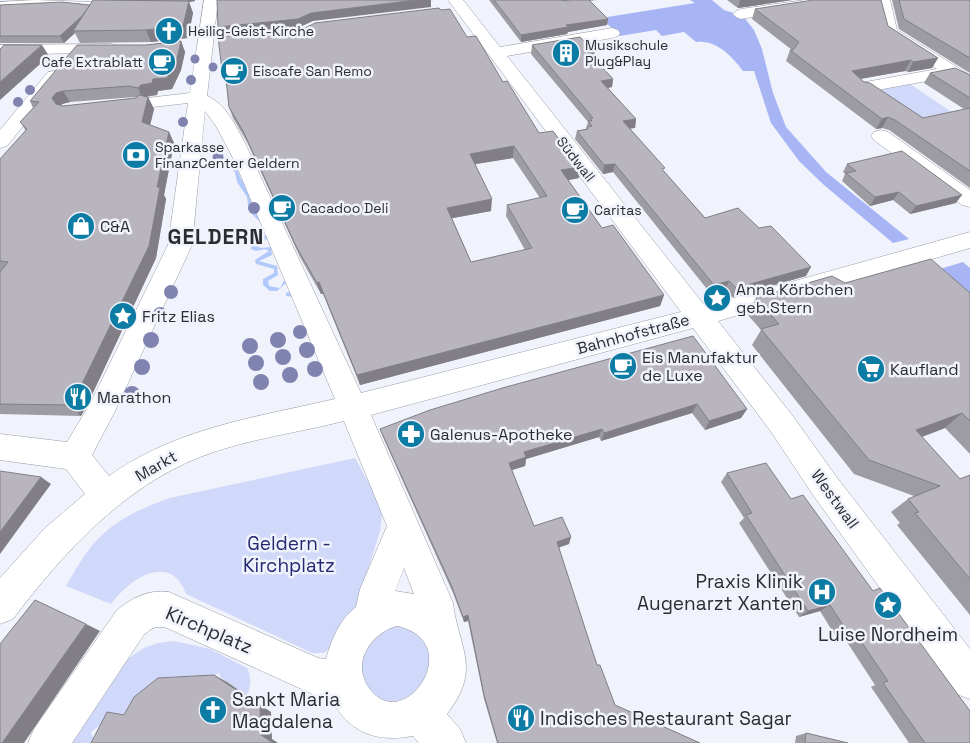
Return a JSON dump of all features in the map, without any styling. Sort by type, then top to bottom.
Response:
[{"type":"street","points":[[741,14],[834,0]]},
{"type":"street","points":[[883,0],[890,32],[970,82]]},
{"type":"street","points":[[0,6],[65,3],[141,7]]},
{"type":"street","points":[[75,457],[101,411],[180,245],[205,44],[206,4]]},
{"type":"street","points":[[443,11],[458,4]]},
{"type":"street","name":"Südwall","points":[[458,4],[700,316]]},
{"type":"street","points":[[495,53],[612,33]]},
{"type":"street","points":[[0,142],[33,110],[67,60],[78,49]]},
{"type":"street","points":[[0,50],[123,49]]},
{"type":"street","points":[[866,87],[952,71]]},
{"type":"street","points":[[153,102],[198,98],[217,111],[226,126],[354,408],[435,603],[439,629],[445,642],[448,658],[447,673],[441,688],[432,702],[419,713],[400,722],[380,721],[362,712],[349,698],[343,678],[343,659],[349,642],[359,627],[372,616],[386,609],[401,607],[416,610],[429,618],[439,629]]},
{"type":"street","points":[[881,136],[970,200]]},
{"type":"street","name":"Bahnhofstraße","points":[[354,408],[700,316],[970,240]]},
{"type":"street","points":[[914,257],[935,275]]},
{"type":"street","name":"Westwall","points":[[700,316],[782,424],[824,485],[970,680]]},
{"type":"street","name":"Markt","points":[[1,604],[74,522],[106,497],[174,455],[240,433],[354,408]]},
{"type":"street","points":[[0,447],[75,457],[106,497]]},
{"type":"street","points":[[372,616],[378,589],[403,526]]},
{"type":"street","name":"Kirchplatz","points":[[48,743],[130,622],[146,610],[162,608],[170,610],[317,677],[343,678]]},
{"type":"street","points":[[419,713],[446,743]]},
{"type":"green space","points":[[910,84],[962,119],[915,129],[864,93]]},
{"type":"green space","name":"Geldern - Kirchplatz","points":[[355,458],[380,504],[382,514],[380,531],[353,618],[334,646],[324,653],[312,653],[186,594],[179,581],[170,574],[160,572],[139,579],[128,586],[111,604],[66,586],[84,557],[104,533],[121,520],[150,505],[170,498]]},
{"type":"green space","points":[[395,625],[416,631],[428,648],[430,661],[424,680],[411,695],[402,700],[382,700],[373,696],[366,689],[359,667],[374,634]]},
{"type":"green space","points":[[174,641],[210,649],[247,668],[250,682],[247,696],[221,678],[219,673],[215,675],[215,680],[160,704],[99,726],[91,732],[94,740],[92,743],[64,743],[121,663],[144,648],[158,643]]},
{"type":"shaded area","points":[[690,0],[712,0],[724,10],[743,16],[754,30],[762,49],[773,93],[786,127],[826,172],[909,239],[893,243],[824,185],[799,161],[771,123],[754,71],[743,71],[734,60],[717,46],[710,43],[696,42],[684,32],[662,36],[656,30],[620,36],[601,18],[695,3]]},
{"type":"shaded area","points":[[228,158],[248,188],[250,200],[257,212],[268,223],[273,234],[271,238],[259,241],[256,244],[260,248],[271,247],[272,255],[259,261],[277,266],[278,275],[268,281],[269,286],[280,288],[284,281],[296,281],[301,291],[296,297],[286,296],[286,293],[297,290],[292,283],[286,283],[277,291],[270,291],[263,285],[263,279],[274,273],[274,269],[256,264],[255,260],[269,251],[265,249],[256,251],[251,249],[251,244],[258,237],[266,235],[268,230],[249,211],[247,197],[237,182],[235,172],[219,160]]},
{"type":"shaded area","points":[[963,262],[970,268],[970,294],[940,269]]},
{"type":"building","points":[[93,0],[189,1],[183,26],[146,30],[73,31]]},
{"type":"building","points":[[217,0],[416,0],[311,13],[298,19],[218,27]]},
{"type":"building","points":[[494,0],[589,0],[608,19],[566,25],[568,27],[521,35]]},
{"type":"building","points":[[813,0],[881,0],[888,26],[938,58],[913,62],[911,60],[852,71],[864,82],[870,83],[923,118],[970,108],[970,171],[895,120],[888,117],[882,119],[790,50],[793,50],[799,42],[755,9]]},
{"type":"building","points":[[899,0],[970,0],[970,58],[904,19]]},
{"type":"building","points":[[62,2],[90,5],[82,16],[60,36],[0,36],[0,5]]},
{"type":"building","points":[[439,8],[441,10],[450,9],[467,37],[476,36],[503,82],[507,81],[539,133],[553,131],[580,167],[561,170],[602,228],[613,225],[664,295],[357,375],[319,282],[317,283],[296,246],[243,131],[229,107],[225,69],[222,70],[218,37],[303,29],[315,23]],"holes":[[[514,146],[547,196],[507,205],[532,248],[471,262],[447,208],[492,199],[470,154]]]},
{"type":"building","points":[[580,37],[595,51],[588,52],[613,79],[601,81],[636,119],[623,121],[665,168],[662,169],[705,218],[738,208],[759,228],[771,226],[811,267],[736,288],[729,281],[714,285],[615,164],[604,165],[577,131],[588,129],[587,127],[592,126],[588,121],[592,121],[590,118],[593,118],[532,45]]},
{"type":"building","points":[[181,41],[177,59],[167,78],[153,79],[152,83],[141,85],[138,88],[129,86],[63,91],[56,93],[52,98],[56,104],[63,106],[136,98],[139,95],[148,97],[142,122],[169,132],[157,187],[160,187],[149,246],[70,405],[0,404],[0,272],[8,262],[0,261],[0,159],[27,129],[20,122],[39,102],[30,101],[77,45],[146,45]]},
{"type":"building","points":[[4,45],[42,45],[0,82],[0,49]]},
{"type":"building","points":[[955,68],[970,75],[970,98],[930,73]]},
{"type":"building","points":[[902,151],[962,195],[916,206],[899,192],[875,197],[846,173],[856,171],[847,164]]},
{"type":"building","name":"Kaufland","points":[[931,259],[970,293],[970,421],[962,413],[916,430],[960,479],[970,475],[970,579],[915,513],[919,512],[908,499],[940,486],[869,460],[761,329],[779,324],[756,298],[832,276],[845,283]]},
{"type":"building","points":[[693,336],[747,409],[709,421],[697,404],[604,433],[602,429],[524,452],[526,457],[509,463],[534,526],[562,517],[571,537],[557,542],[597,665],[600,665],[615,705],[700,743],[498,743],[484,695],[468,615],[463,617],[452,587],[380,429],[430,410],[506,387]]},
{"type":"building","points":[[766,463],[791,499],[803,495],[873,591],[880,588],[970,711],[970,743],[925,743],[883,683],[888,681],[856,634],[850,636],[830,605],[808,611],[746,515],[752,513],[727,473]]},
{"type":"building","points":[[0,471],[41,477],[0,532]]},
{"type":"building","points":[[35,600],[86,624],[2,743],[0,743],[0,644]]},
{"type":"building","name":"Sankt Maria Magdalena","points":[[214,675],[260,706],[261,735],[273,743],[91,743],[107,712],[124,715],[134,697],[158,678]]},
{"type":"building","points":[[806,733],[848,743],[805,743]]},
{"type":"place","name":"Heilig-Geist-Kirche","points":[[169,31]]},
{"type":"place","name":"Musikschule Plug&Play","points":[[566,53]]},
{"type":"place","name":"Cafe Extrablatt","points":[[162,62]]},
{"type":"place","name":"Eiscafe San Remo","points":[[234,71]]},
{"type":"place","name":"Sparkasse FinanzCenter Geldern","points":[[136,155]]},
{"type":"place","name":"Cacadoo Deli","points":[[282,208]]},
{"type":"place","name":"Caritas","points":[[575,210]]},
{"type":"place","name":"C&A","points":[[81,226]]},
{"type":"place","name":"Anna Körbchen geb.Stern","points":[[717,298]]},
{"type":"place","name":"Fritz Elias","points":[[123,316]]},
{"type":"place","name":"Eis Manufaktur de Luxe","points":[[623,366]]},
{"type":"place","name":"Kaufland","points":[[871,369]]},
{"type":"place","name":"Marathon","points":[[78,397]]},
{"type":"place","name":"Galenus-Apotheke","points":[[411,434]]},
{"type":"place","name":"Praxis Klinik Augenarzt Xanten","points":[[822,592]]},
{"type":"place","name":"Luise Nordheim","points":[[888,605]]},
{"type":"place","name":"Sankt Maria Magdalena","points":[[213,710]]},
{"type":"place","name":"Indisches Restaurant Sagar","points":[[521,718]]},
{"type":"district","name":"GELDERN","points":[[216,236]]}]
